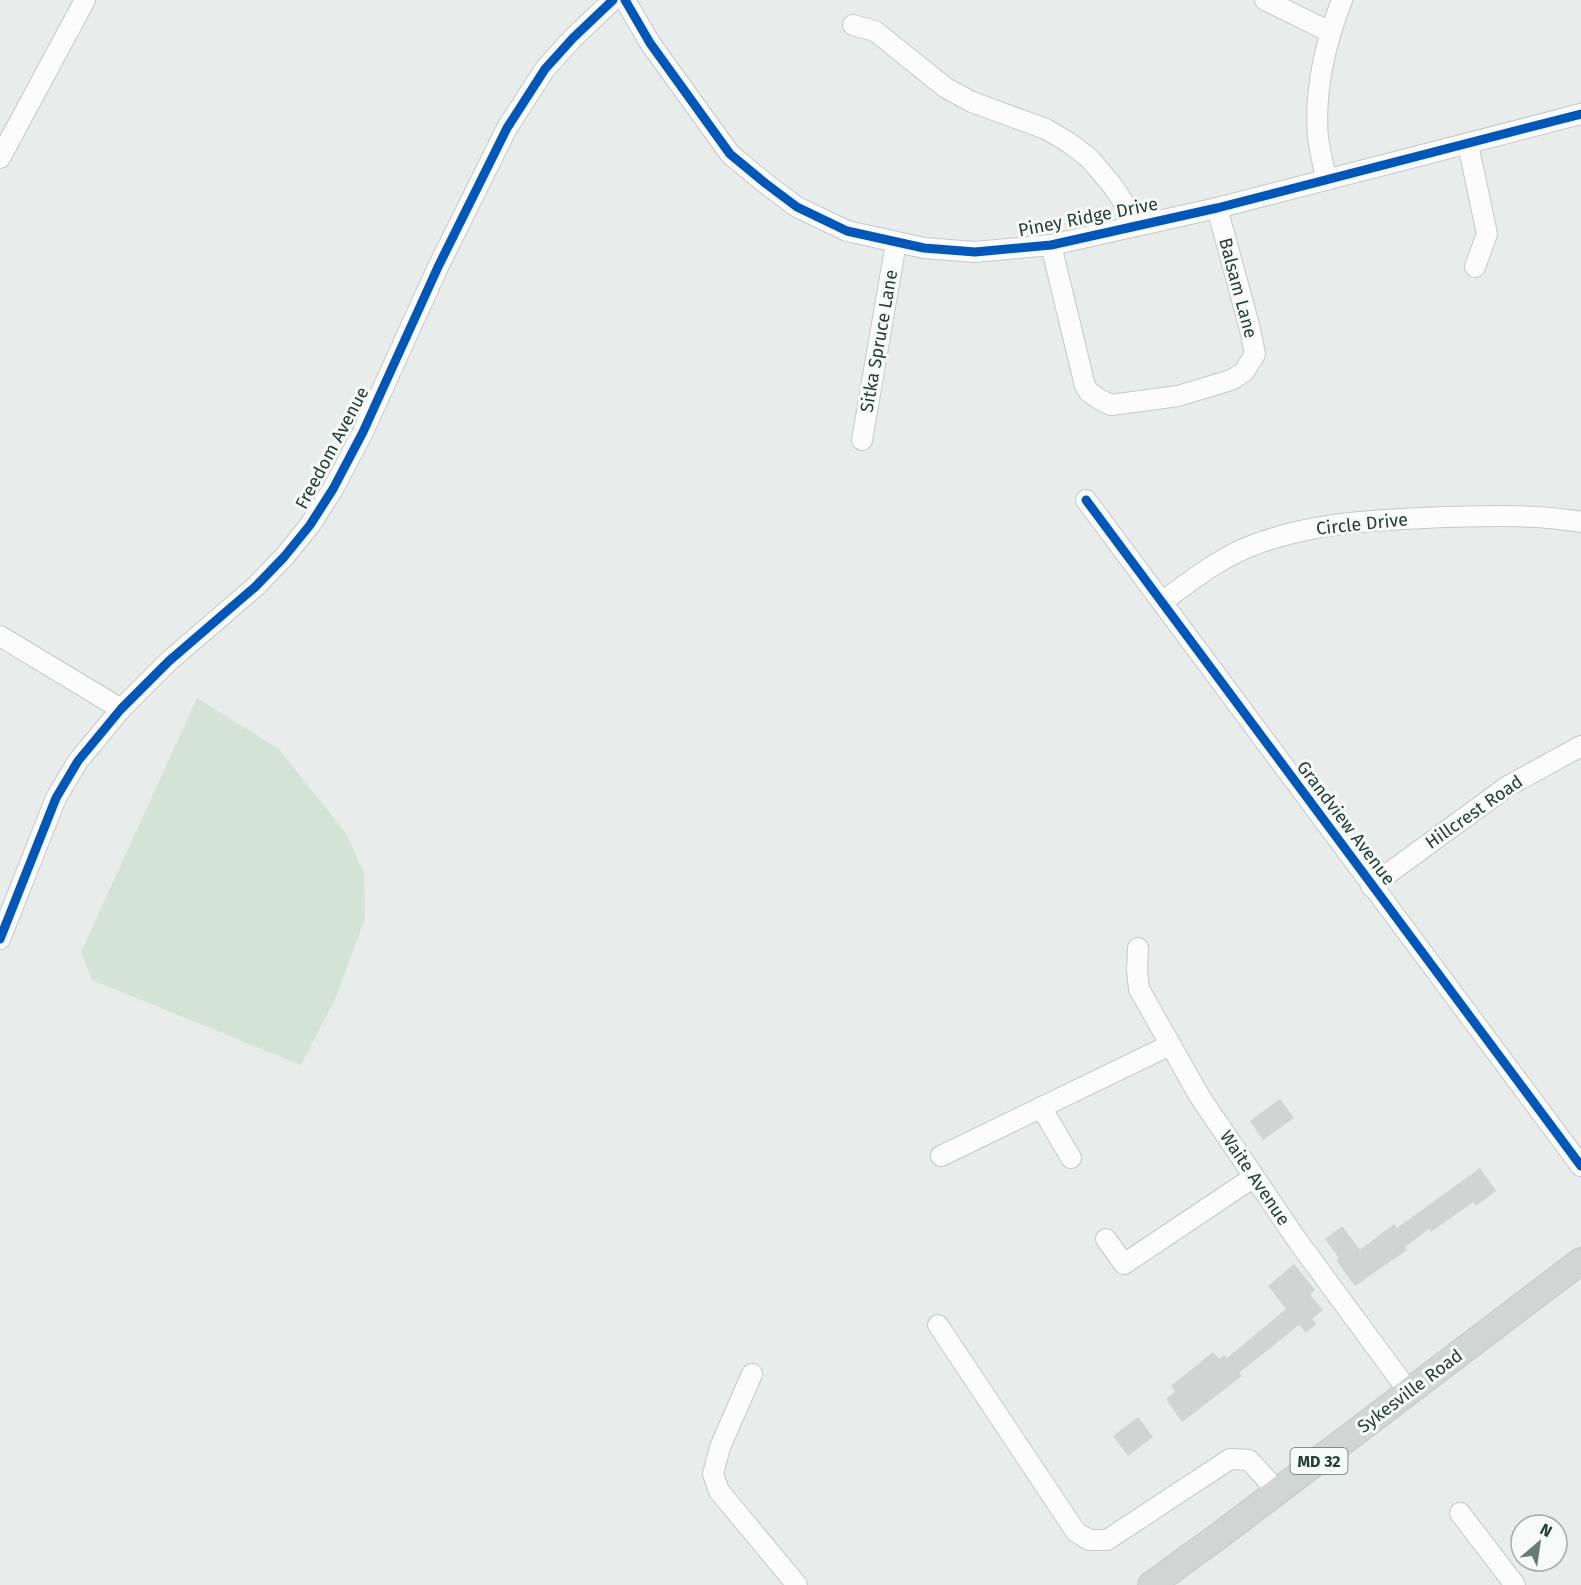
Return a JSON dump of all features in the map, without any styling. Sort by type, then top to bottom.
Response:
[{"type":"main road","name":"Sykesville Road","points":[[1151,1585],[1278,1492],[1581,1261]]},
{"type":"street","points":[[0,158],[85,0]]},
{"type":"street","name":"Freedom Avenue","points":[[0,939],[56,798],[78,761],[121,709],[169,661],[255,587],[310,525],[333,489],[363,432],[448,246],[507,128],[545,69],[573,38],[613,0]]},
{"type":"street","name":"Piney Ridge Drive","points":[[625,0],[650,43],[730,154],[797,207],[847,231],[924,248],[975,252],[1051,245],[1217,208],[1581,114]]},
{"type":"street","points":[[1265,0],[1330,32]]},
{"type":"street","points":[[1326,180],[1318,138],[1318,100],[1330,32],[1342,0]]},
{"type":"street","points":[[853,25],[875,31],[946,88],[972,102],[1046,129],[1068,142],[1089,158],[1112,186],[1126,206],[1133,226]]},
{"type":"street","points":[[1468,144],[1487,234],[1475,267]]},
{"type":"street","name":"Balsam Lane","points":[[1051,245],[1081,370],[1089,392],[1112,405],[1178,396],[1231,380],[1244,372],[1255,354],[1217,208]]},
{"type":"street","name":"Sitka Spruce Lane","points":[[862,440],[896,243]]},
{"type":"street","name":"Grandview Avenue","points":[[1086,500],[1581,1166]]},
{"type":"street","name":"Circle Drive","points":[[1162,602],[1193,579],[1240,551],[1258,543],[1334,524],[1367,520],[1494,515],[1581,522]]},
{"type":"street","points":[[0,636],[121,709]]},
{"type":"street","name":"Hillcrest Road","points":[[1371,886],[1508,786],[1581,746]]},
{"type":"street","name":"Waite Avenue","points":[[1138,948],[1139,988],[1200,1097],[1297,1240],[1409,1392]]},
{"type":"street","points":[[941,1156],[1170,1045]]},
{"type":"street","points":[[1041,1107],[1071,1158]]},
{"type":"street","points":[[1106,1239],[1124,1264],[1254,1177]]},
{"type":"street","points":[[938,1325],[1076,1532],[1089,1540],[1107,1540],[1230,1459],[1249,1460],[1278,1492]]},
{"type":"street","points":[[752,1374],[720,1447],[712,1473],[719,1491],[797,1585]]},
{"type":"street","points":[[1460,1513],[1515,1585]]},
{"type":"green space","points":[[197,698],[279,749],[346,833],[364,873],[365,918],[336,997],[301,1065],[92,980],[81,952]]},
{"type":"building","points":[[1280,1099],[1294,1118],[1263,1140],[1250,1121]]},
{"type":"building","points":[[1480,1168],[1496,1191],[1476,1206],[1473,1202],[1431,1232],[1429,1229],[1405,1247],[1407,1250],[1355,1286],[1336,1260],[1339,1258],[1325,1239],[1342,1226],[1360,1250],[1394,1224],[1397,1228]]},
{"type":"building","points":[[1294,1264],[1315,1290],[1310,1295],[1323,1310],[1312,1319],[1316,1324],[1306,1333],[1299,1325],[1239,1373],[1242,1376],[1182,1422],[1166,1399],[1175,1392],[1171,1386],[1213,1352],[1219,1359],[1224,1355],[1227,1358],[1286,1309],[1268,1286]]},
{"type":"building","points":[[1138,1417],[1153,1437],[1128,1456],[1113,1436]]},
{"type":"cycle path","points":[[0,939],[56,798],[78,761],[121,709],[169,661],[255,587],[310,525],[333,489],[363,432],[438,267],[507,128],[545,69],[573,38],[613,0]]},
{"type":"cycle path","points":[[625,0],[650,43],[730,154],[797,207],[847,231],[924,248],[975,252],[1051,245],[1217,208],[1581,114]]},
{"type":"cycle path","points":[[1086,500],[1581,1166]]}]
